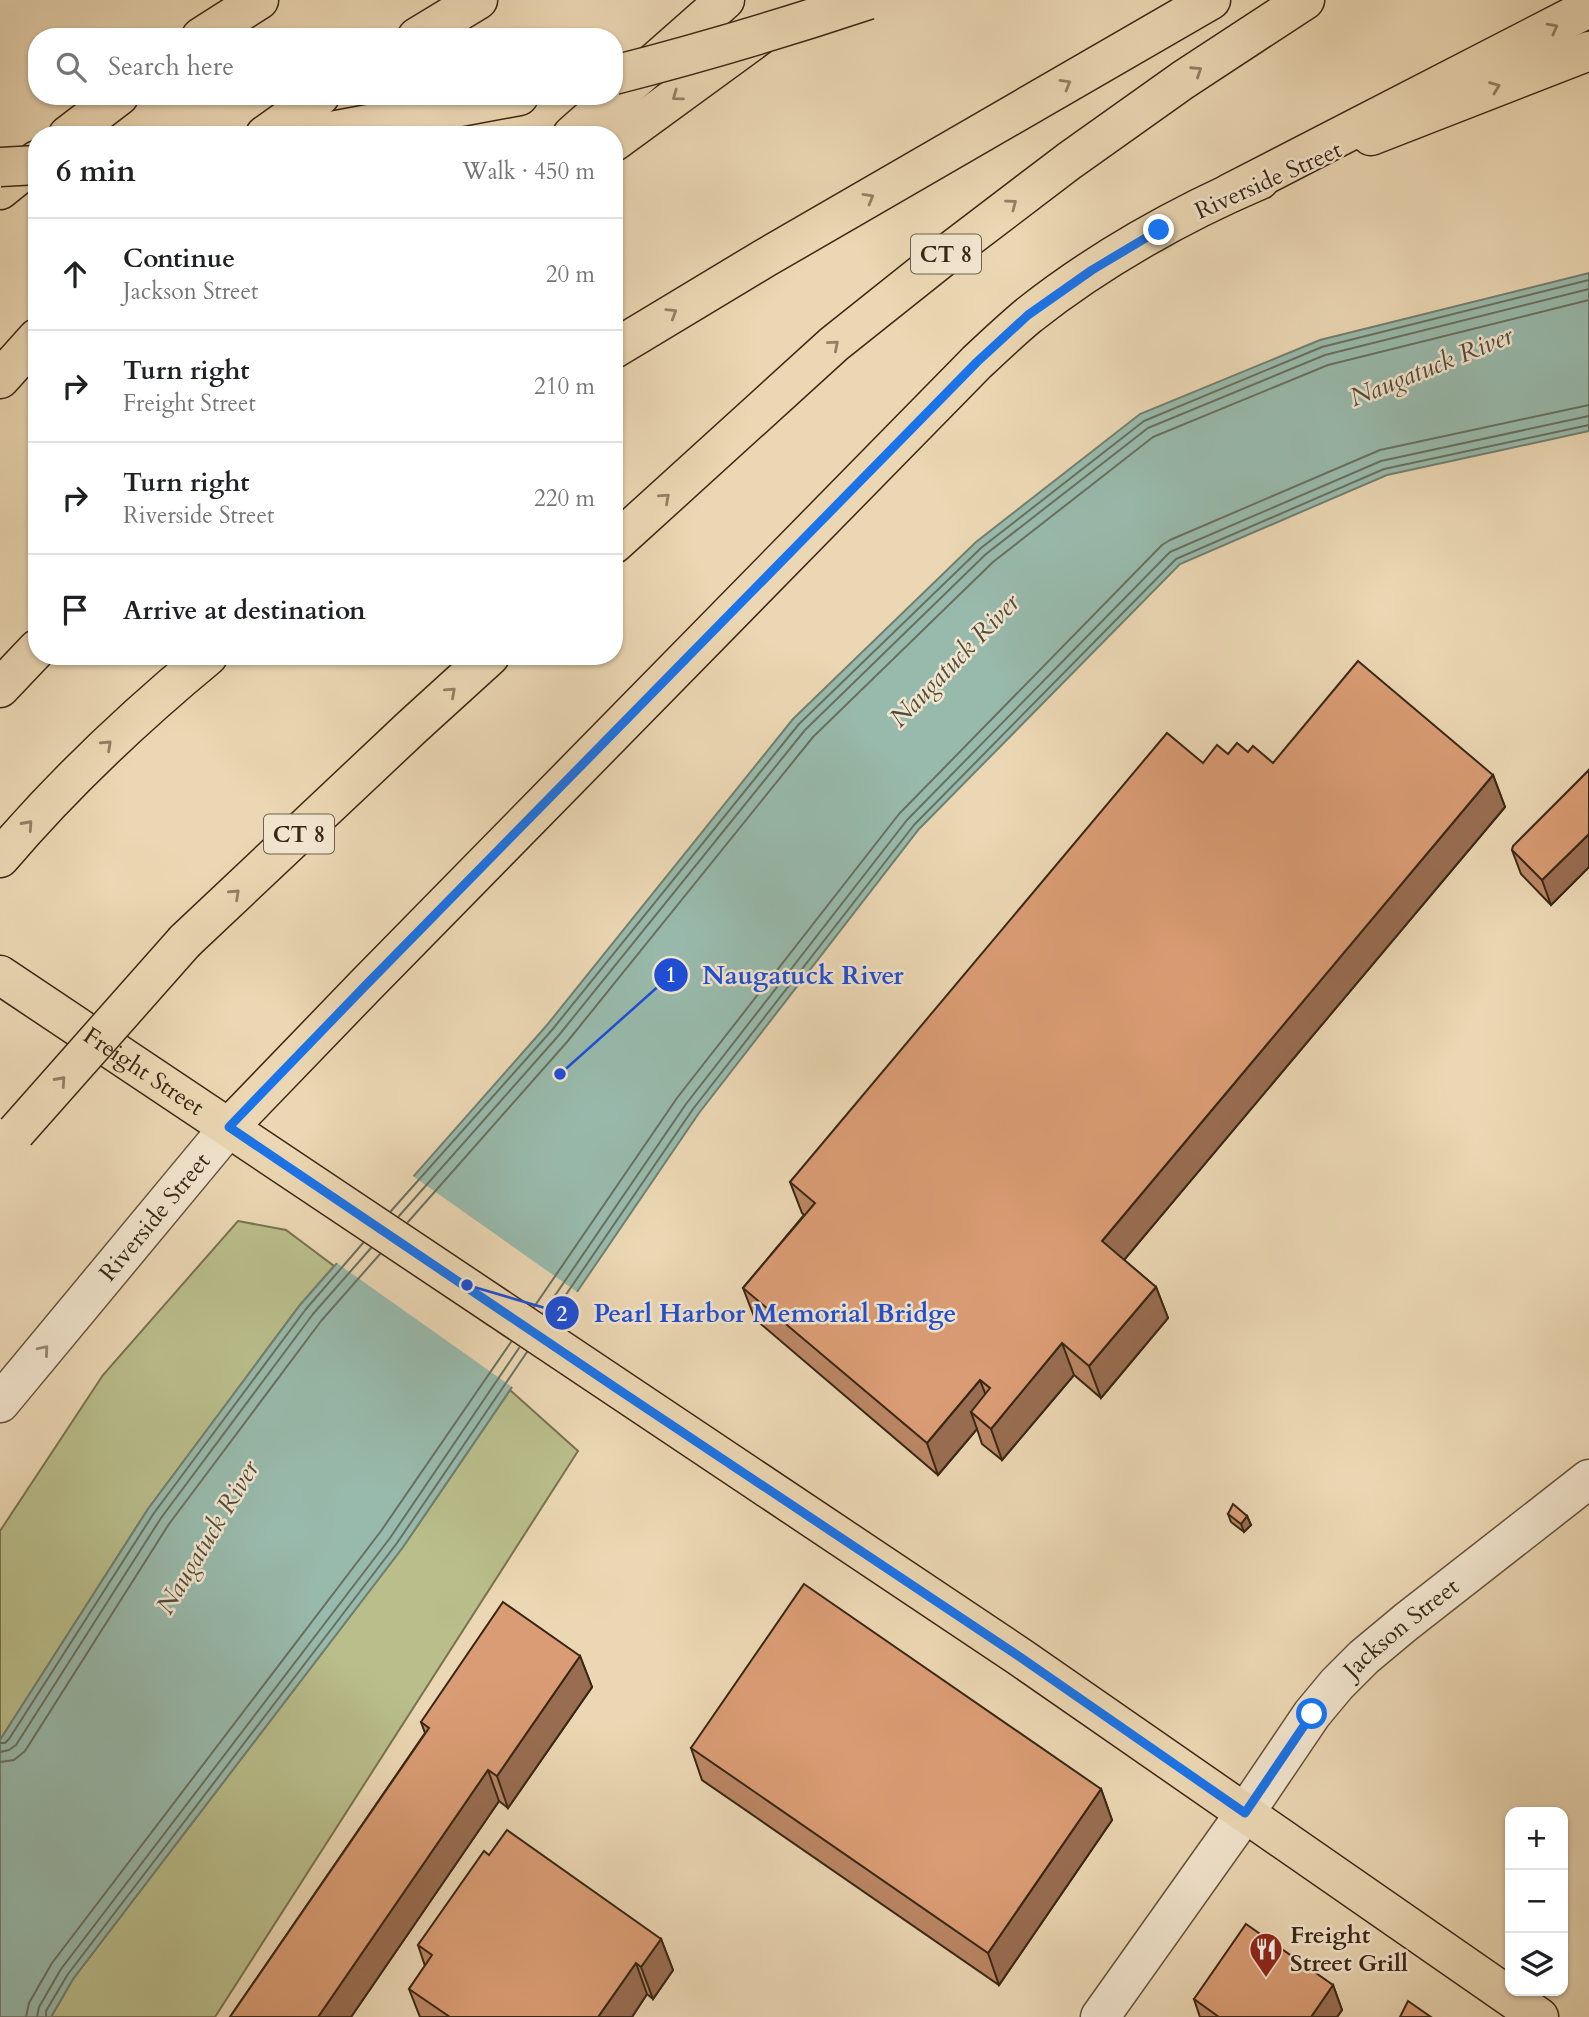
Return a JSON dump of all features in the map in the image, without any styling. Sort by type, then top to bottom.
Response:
[{"type":"main road","points":[[215,28],[259,0]]},
{"type":"main road","points":[[432,28],[478,0]]},
{"type":"main road","points":[[623,90],[725,0]]},
{"type":"main road","points":[[623,135],[750,42],[813,0]]},
{"type":"main road","points":[[623,73],[868,0]]},
{"type":"main road","points":[[623,344],[765,258],[1211,0]]},
{"type":"main road","name":"CT 8","points":[[623,536],[834,344],[952,250],[1069,161],[1172,88],[1305,0]]},
{"type":"main road","points":[[1230,193],[1589,8]]},
{"type":"main road","name":"Riverside Street","points":[[229,1127],[977,362],[1028,315],[1092,270],[1159,230],[1230,193],[1589,51]]},
{"type":"main road","points":[[80,126],[107,105]]},
{"type":"main road","points":[[278,126],[307,105]]},
{"type":"main road","points":[[358,126],[471,105]]},
{"type":"main road","points":[[582,126],[606,105]]},
{"type":"main road","points":[[0,167],[28,164]]},
{"type":"main road","points":[[0,190],[28,170]]},
{"type":"main road","points":[[0,379],[28,348]]},
{"type":"main road","points":[[0,688],[28,658]]},
{"type":"main road","points":[[0,858],[58,792],[123,730],[198,665]]},
{"type":"main road","name":"CT 8","points":[[8,1141],[185,941],[480,665]]},
{"type":"main road","name":"Freight Street","points":[[0,975],[1020,1657],[1539,2017]]},
{"type":"street","name":"Riverside Street","points":[[0,1403],[229,1127]]},
{"type":"street","name":"Jackson Street","points":[[1100,2017],[1312,1714],[1337,1684],[1364,1657],[1589,1479]]},
{"type":"green space","points":[[238,1221],[286,1230],[334,1266],[300,1305],[148,1509],[0,1740],[0,1531],[103,1375]]},
{"type":"green space","points":[[510,1390],[578,1451],[215,2017],[51,2017],[73,1979],[403,1547]]},
{"type":"water","points":[[1589,273],[1589,431],[1387,475],[1180,564],[919,829],[699,1113],[403,1547],[73,1979],[51,2017],[0,2017],[0,1740],[148,1509],[300,1305],[547,1025],[793,719],[976,542],[1140,414],[1320,340]]},
{"type":"pier","points":[[410,1174],[580,1294],[515,1389],[334,1261]]},
{"type":"building","points":[[1358,661],[1493,775],[1102,1241],[1156,1287],[1089,1366],[1062,1343],[991,1429],[971,1412],[990,1388],[980,1380],[927,1443],[743,1288],[815,1203],[790,1182],[1167,733],[1203,763],[1217,745],[1228,754],[1237,743],[1248,752],[1253,746],[1273,763]]},
{"type":"building","points":[[1589,770],[1589,834],[1542,880],[1512,850],[1513,846]]},
{"type":"building","points":[[1233,1504],[1247,1516],[1241,1524],[1228,1514]]},
{"type":"building","points":[[804,1584],[1101,1789],[988,1953],[691,1748]]},
{"type":"building","points":[[503,1602],[580,1656],[497,1776],[488,1770],[318,2017],[230,2017],[429,1728],[421,1722]]},
{"type":"building","points":[[507,1830],[661,1939],[641,1967],[636,1963],[598,2017],[450,2017],[409,1989],[432,1955],[418,1945],[484,1851],[489,1855]]},
{"type":"building","points":[[1246,1924],[1333,1985],[1311,2017],[1219,2017],[1194,1999]]},
{"type":"building","points":[[1408,2001],[1431,2017],[1400,2017]]},
{"type":"place","name":"Naugatuck River","points":[[560,1074]]},
{"type":"place","name":"Pearl Harbor Memorial Bridge","points":[[467,1285]]},
{"type":"place","name":"Freight Street Grill","points":[[1266,1979]]},
{"type":"route","points":[[1159,230],[1092,270],[1028,315],[977,362],[229,1127],[1020,1657],[1245,1813],[1312,1714]]}]
